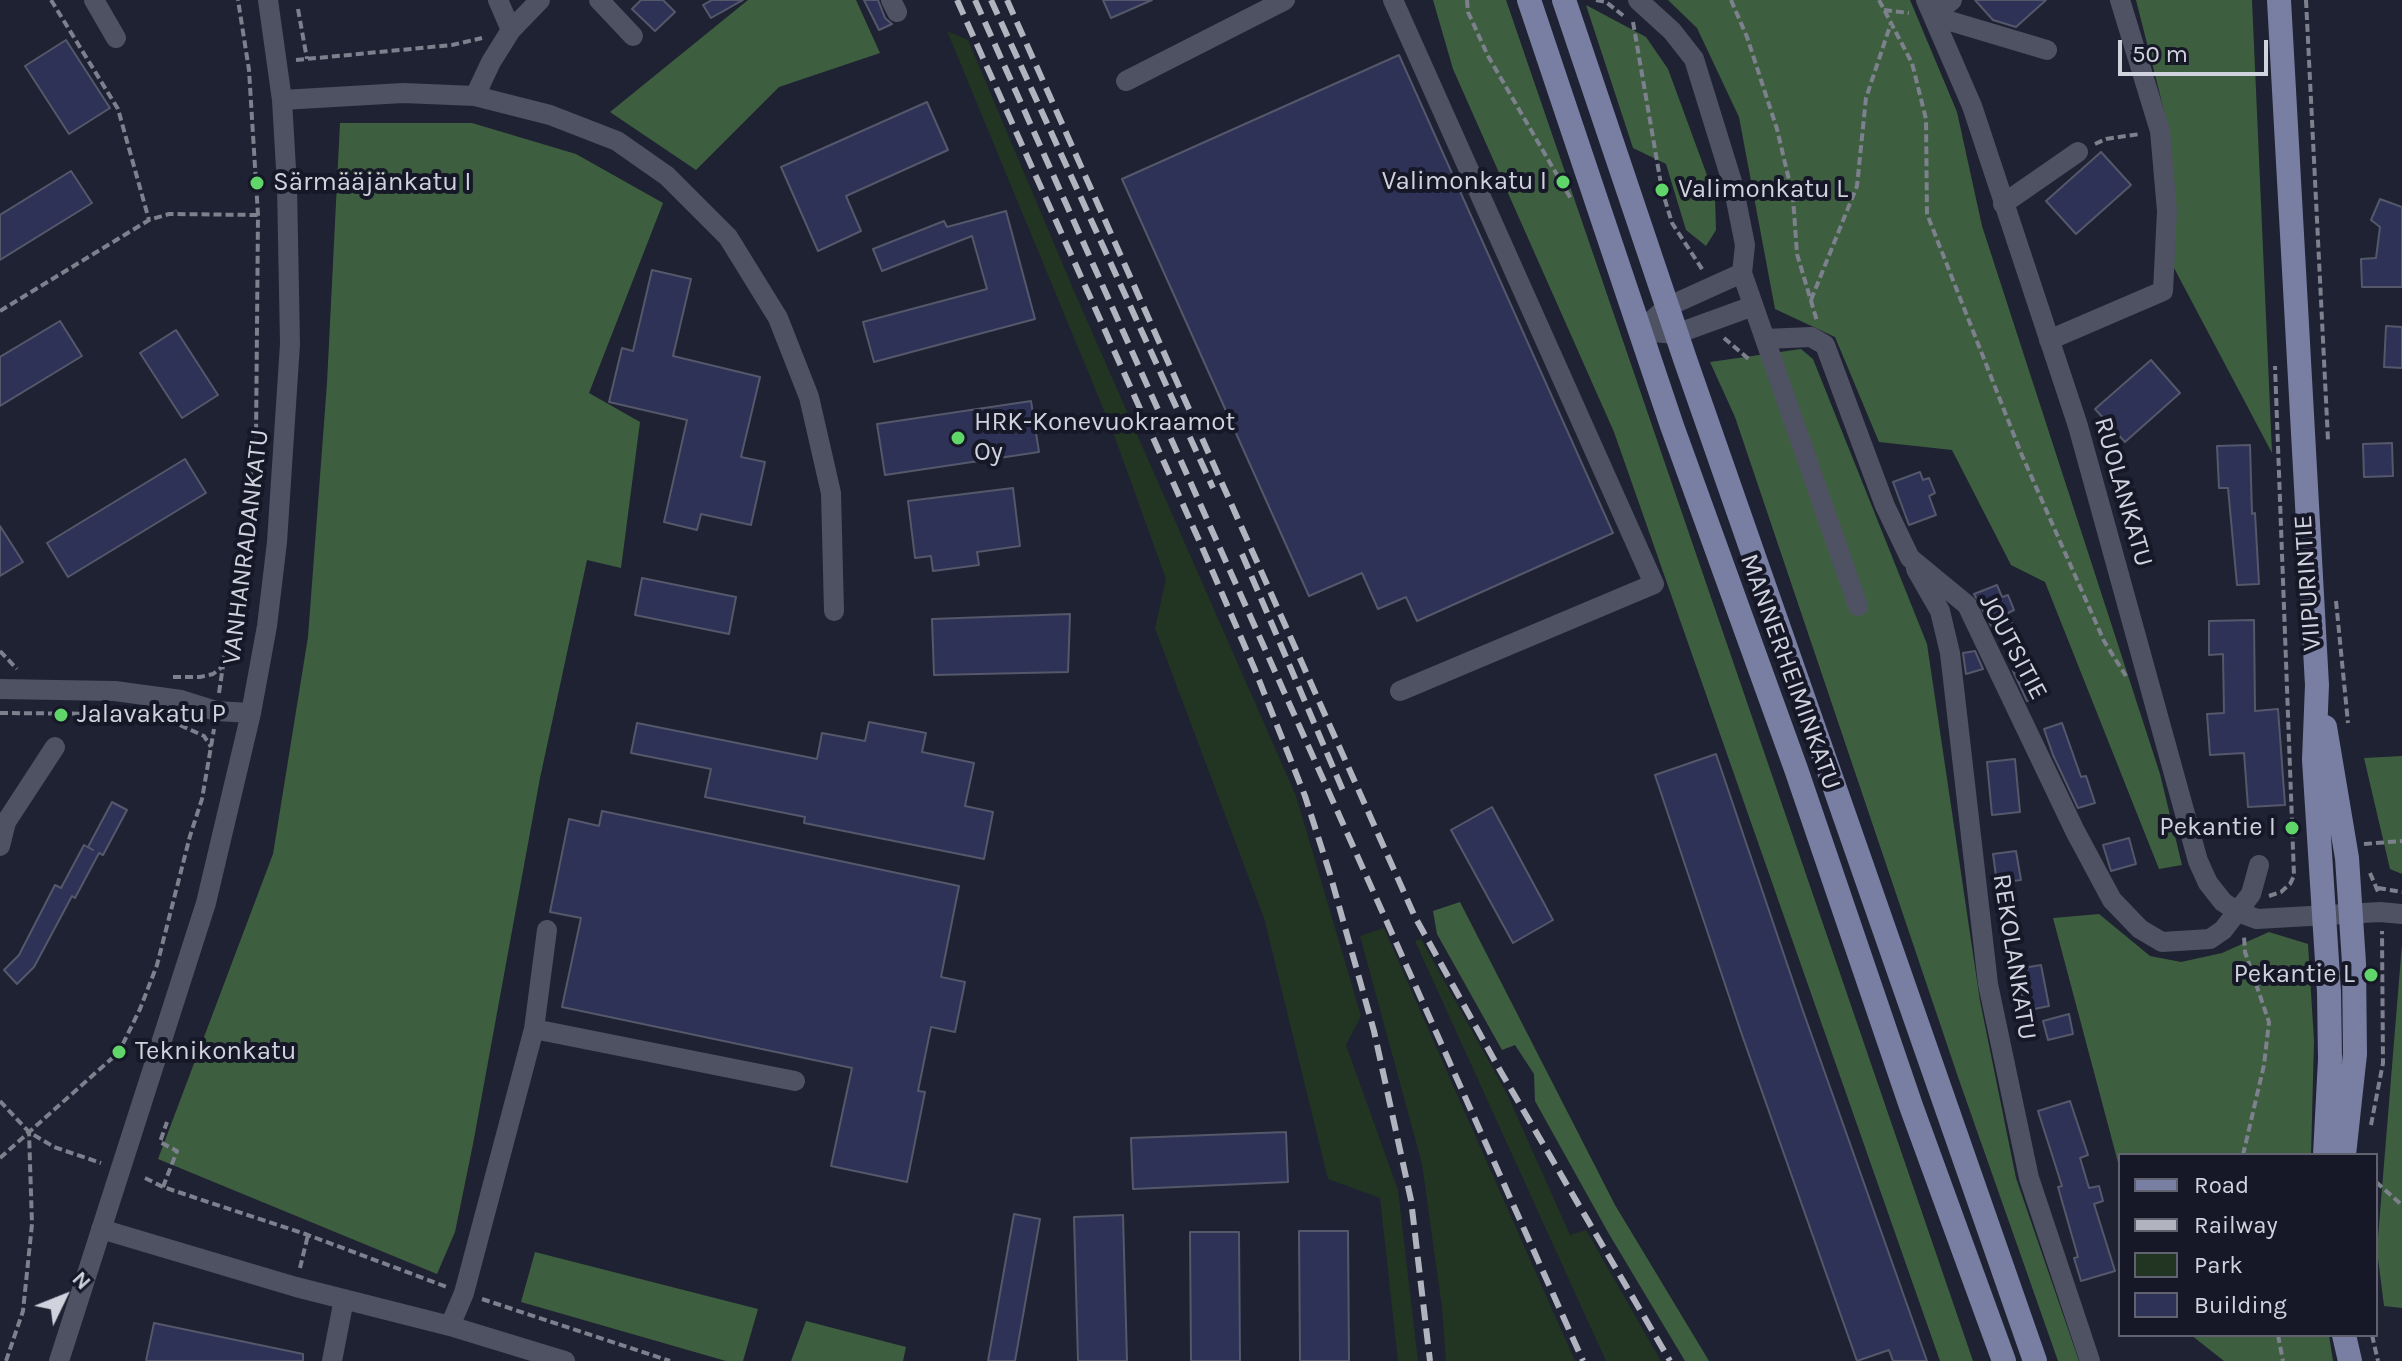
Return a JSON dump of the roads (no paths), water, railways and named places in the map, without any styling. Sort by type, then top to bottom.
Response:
[{"type":"main road","name":"MANNERHEIMINKATU","points":[[1529,0],[1640,331],[1796,769],[1911,1106],[2004,1361]]},
{"type":"main road","name":"MANNERHEIMINKATU","points":[[1564,0],[1676,334],[2035,1361]]},
{"type":"main road","name":"VIIPURINTIE","points":[[2279,0],[2317,685],[2314,760],[2329,992],[2330,1059],[2325,1153]]},
{"type":"main road","name":"VIIPURINTIE","points":[[2317,685],[2335,777],[2347,858],[2351,913],[2355,1054],[2344,1153]]},
{"type":"main road","points":[[2344,1337],[2350,1361]]},
{"type":"street","points":[[94,0],[116,38]]},
{"type":"street","name":"VANHANRADANKATU","points":[[59,1361],[206,903],[251,713],[267,626],[288,402],[290,270],[282,100],[268,0]]},
{"type":"street","points":[[498,0],[511,30]]},
{"type":"street","points":[[475,96],[511,30],[540,0]]},
{"type":"street","points":[[599,0],[633,36]]},
{"type":"street","points":[[1126,81],[1285,0]]},
{"type":"street","points":[[1393,0],[1654,584],[1400,691]]},
{"type":"street","points":[[1930,8],[1952,0]]},
{"type":"street","points":[[2049,340],[2163,291],[2167,211],[2160,131],[2120,0]]},
{"type":"street","points":[[1636,6],[1672,31],[1694,59],[1714,115],[1733,185],[1745,245],[1742,273],[1858,606]]},
{"type":"street","points":[[1930,8],[2047,50]]},
{"type":"street","name":"RUOLANKATU","points":[[1930,8],[1972,106],[2078,426],[2198,861],[2208,883],[2223,902],[2240,913]]},
{"type":"street","points":[[282,100],[403,93],[475,96],[550,115],[617,141],[667,176],[728,237],[778,318],[809,397],[831,493],[834,611]]},
{"type":"street","points":[[2003,204],[2078,152]]},
{"type":"street","points":[[1640,331],[1667,307],[1742,273]]},
{"type":"street","points":[[1640,331],[1676,334],[1753,306]]},
{"type":"street","name":"JOUTSITIE","points":[[1765,339],[1811,337],[1825,345],[1885,506],[1910,558],[1967,605],[2075,831],[2112,900],[2140,929],[2162,942],[2210,939],[2240,913],[2251,894],[2259,865]]},
{"type":"street","name":"REKOLANKATU","points":[[1910,558],[1940,611],[1950,653],[1988,984],[2029,1178],[2090,1361]]},
{"type":"street","points":[[0,689],[115,691],[181,700],[216,711],[251,713]]},
{"type":"street","points":[[0,846],[6,822],[55,747]]},
{"type":"street","points":[[2240,913],[2257,919],[2351,913],[2402,914]]},
{"type":"street","points":[[450,1326],[464,1293],[534,1029],[547,930]]},
{"type":"street","points":[[534,1029],[795,1081]]},
{"type":"street","points":[[101,1229],[296,1287],[450,1326],[565,1361]]},
{"type":"street","points":[[332,1361],[344,1299]]},
{"type":"railway","points":[[957,0],[1202,547],[1305,796],[1374,1031],[1411,1200],[1430,1361]]},
{"type":"railway","points":[[975,0],[1583,1361]]},
{"type":"railway","points":[[991,0],[1213,488]]},
{"type":"railway","points":[[1007,0],[1415,917],[1501,1072],[1670,1361]]},
{"type":"railway","points":[[1242,554],[1344,793]]},
{"type":"place","name":"Valimonkatu I","points":[[1563,182]]},
{"type":"place","name":"Särmääjänkatu I","points":[[257,183]]},
{"type":"place","name":"Valimonkatu L","points":[[1662,190]]},
{"type":"place","name":"HRK-Konevuokraamot Oy","points":[[958,438]]},
{"type":"place","name":"Jalavakatu P","points":[[61,715]]},
{"type":"place","name":"Pekantie I","points":[[2292,828]]},
{"type":"place","name":"Pekantie L","points":[[2371,975]]},
{"type":"place","name":"Teknikonkatu","points":[[119,1052]]}]
